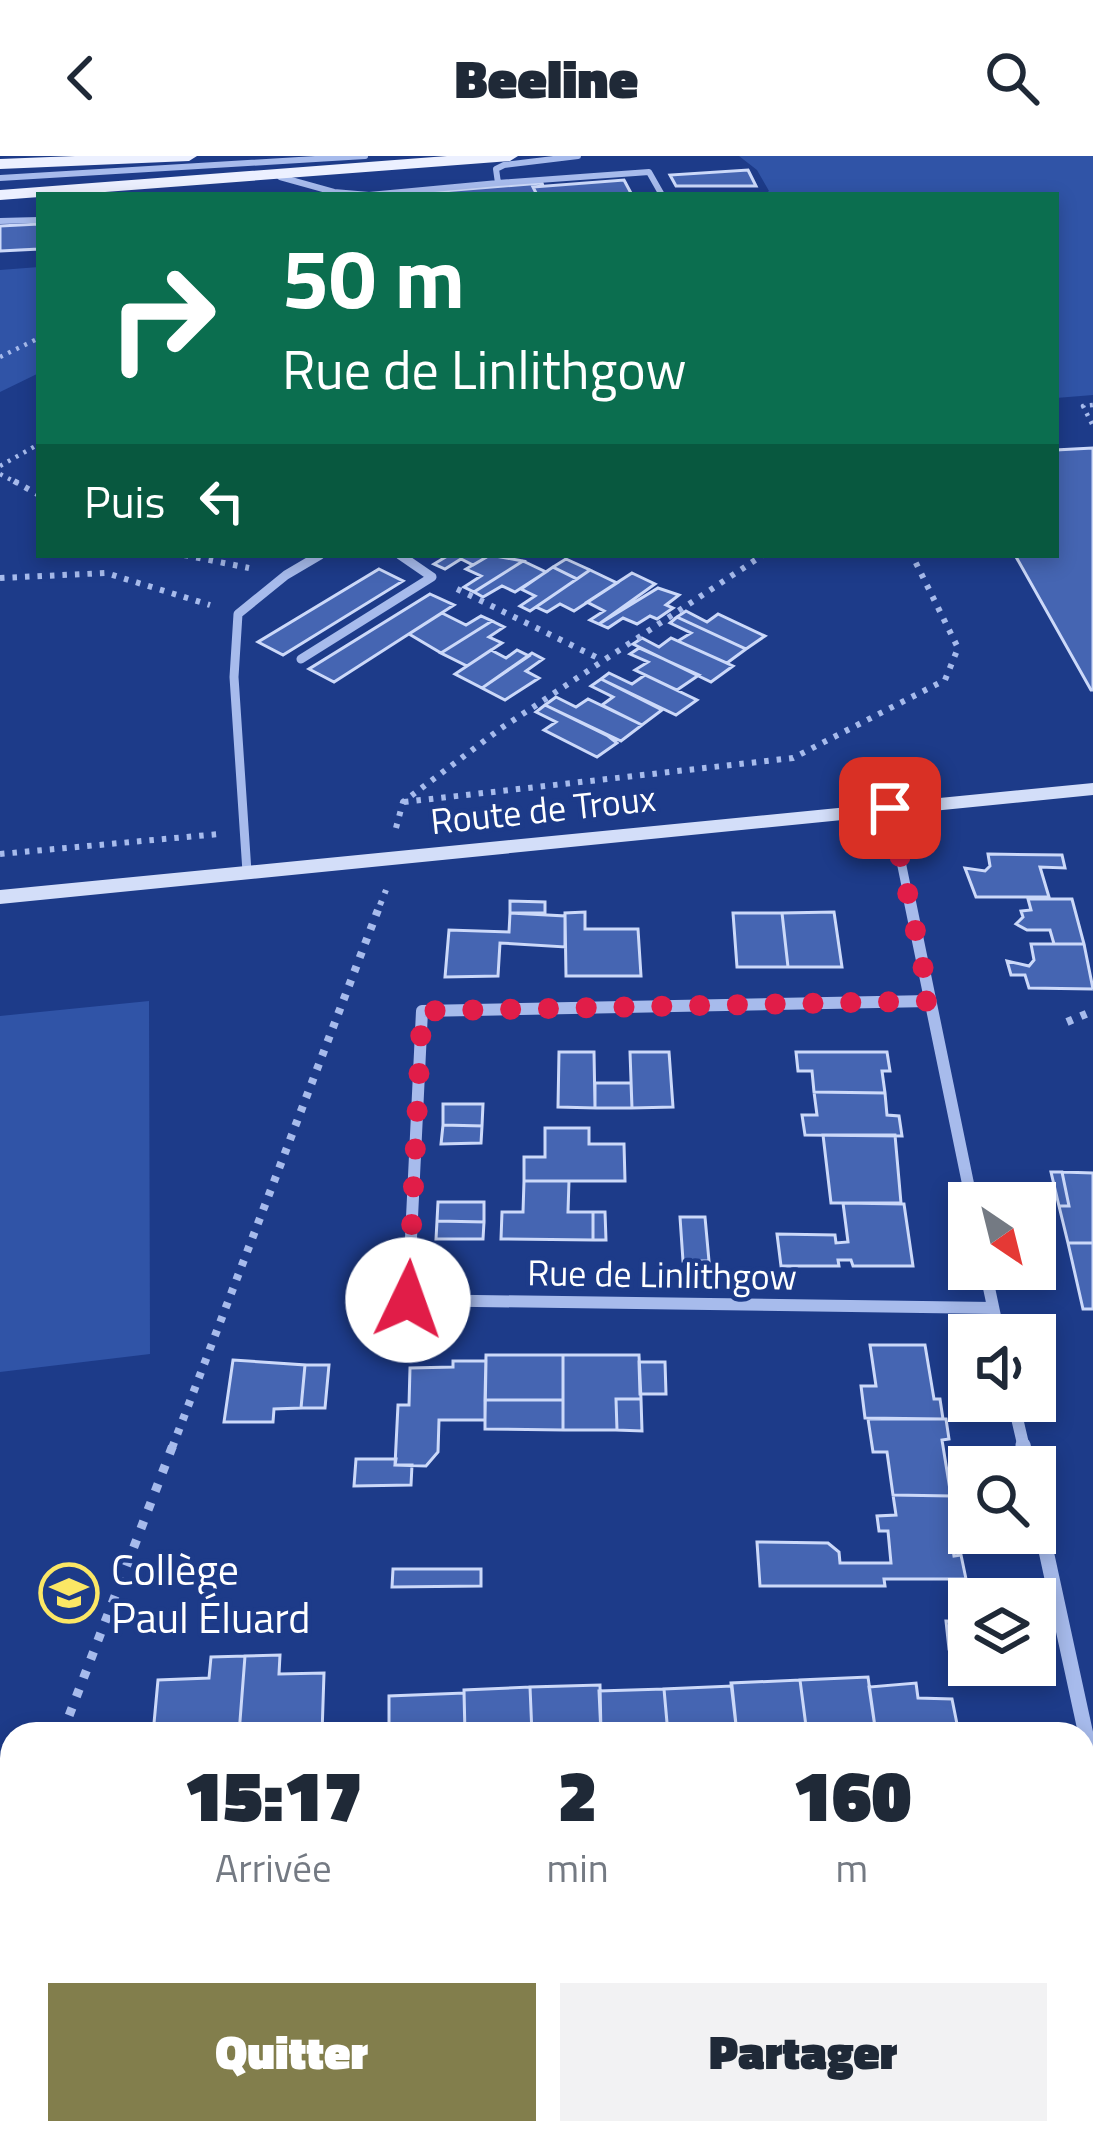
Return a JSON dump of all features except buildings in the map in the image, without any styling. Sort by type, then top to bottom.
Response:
[{"type":"main road","points":[[0,164],[189,156]]},
{"type":"main road","points":[[42,192],[510,156]]},
{"type":"main road","points":[[0,195],[36,192]]},
{"type":"street","points":[[247,872],[234,677],[238,614],[315,558]]},
{"type":"street","points":[[301,659],[432,577],[404,558]]},
{"type":"street","name":"Route de Troux","points":[[0,897],[1093,789]]},
{"type":"street","points":[[890,808],[967,1182]]},
{"type":"street","name":"Rue de Linlithgow","points":[[930,1001],[422,1011],[408,1300],[993,1308]]},
{"type":"street","points":[[989,1290],[994,1314]]},
{"type":"street","points":[[1047,1554],[1083,1722]]},
{"type":"lane","points":[[0,178],[365,156]]},
{"type":"lane","points":[[498,183],[496,169],[504,165],[578,156]]},
{"type":"lane","points":[[398,192],[649,172],[660,192]]},
{"type":"lane","points":[[268,176],[318,184],[333,192]]},
{"type":"lane","points":[[318,184],[319,192]]},
{"type":"lane","points":[[0,221],[36,220]]},
{"type":"path","points":[[0,357],[36,339]]},
{"type":"path","points":[[1092,424],[1083,406],[1093,405]]},
{"type":"path","points":[[36,446],[0,470],[36,493]]},
{"type":"path","points":[[199,558],[286,575]]},
{"type":"path","points":[[67,1722],[387,887],[403,802],[601,660],[758,558]]},
{"type":"path","points":[[403,802],[793,758],[945,680],[958,648],[913,558]]},
{"type":"path","points":[[0,578],[106,573],[238,614]]},
{"type":"path","points":[[432,577],[601,660]]},
{"type":"path","points":[[1067,1022],[1093,1011]]},
{"type":"shaded area","points":[[739,156],[1093,156],[1093,395],[1059,398],[1059,192],[768,192],[757,170]]},
{"type":"shaded area","points":[[36,267],[36,374],[0,392],[0,270]]},
{"type":"shaded area","points":[[149,1001],[150,1354],[0,1372],[0,1016]]},
{"type":"place","name":"Collège Paul Éluard","points":[[69,1593]]},
{"type":"route","points":[[408,1300],[422,1011],[930,1001],[890,808]]}]
